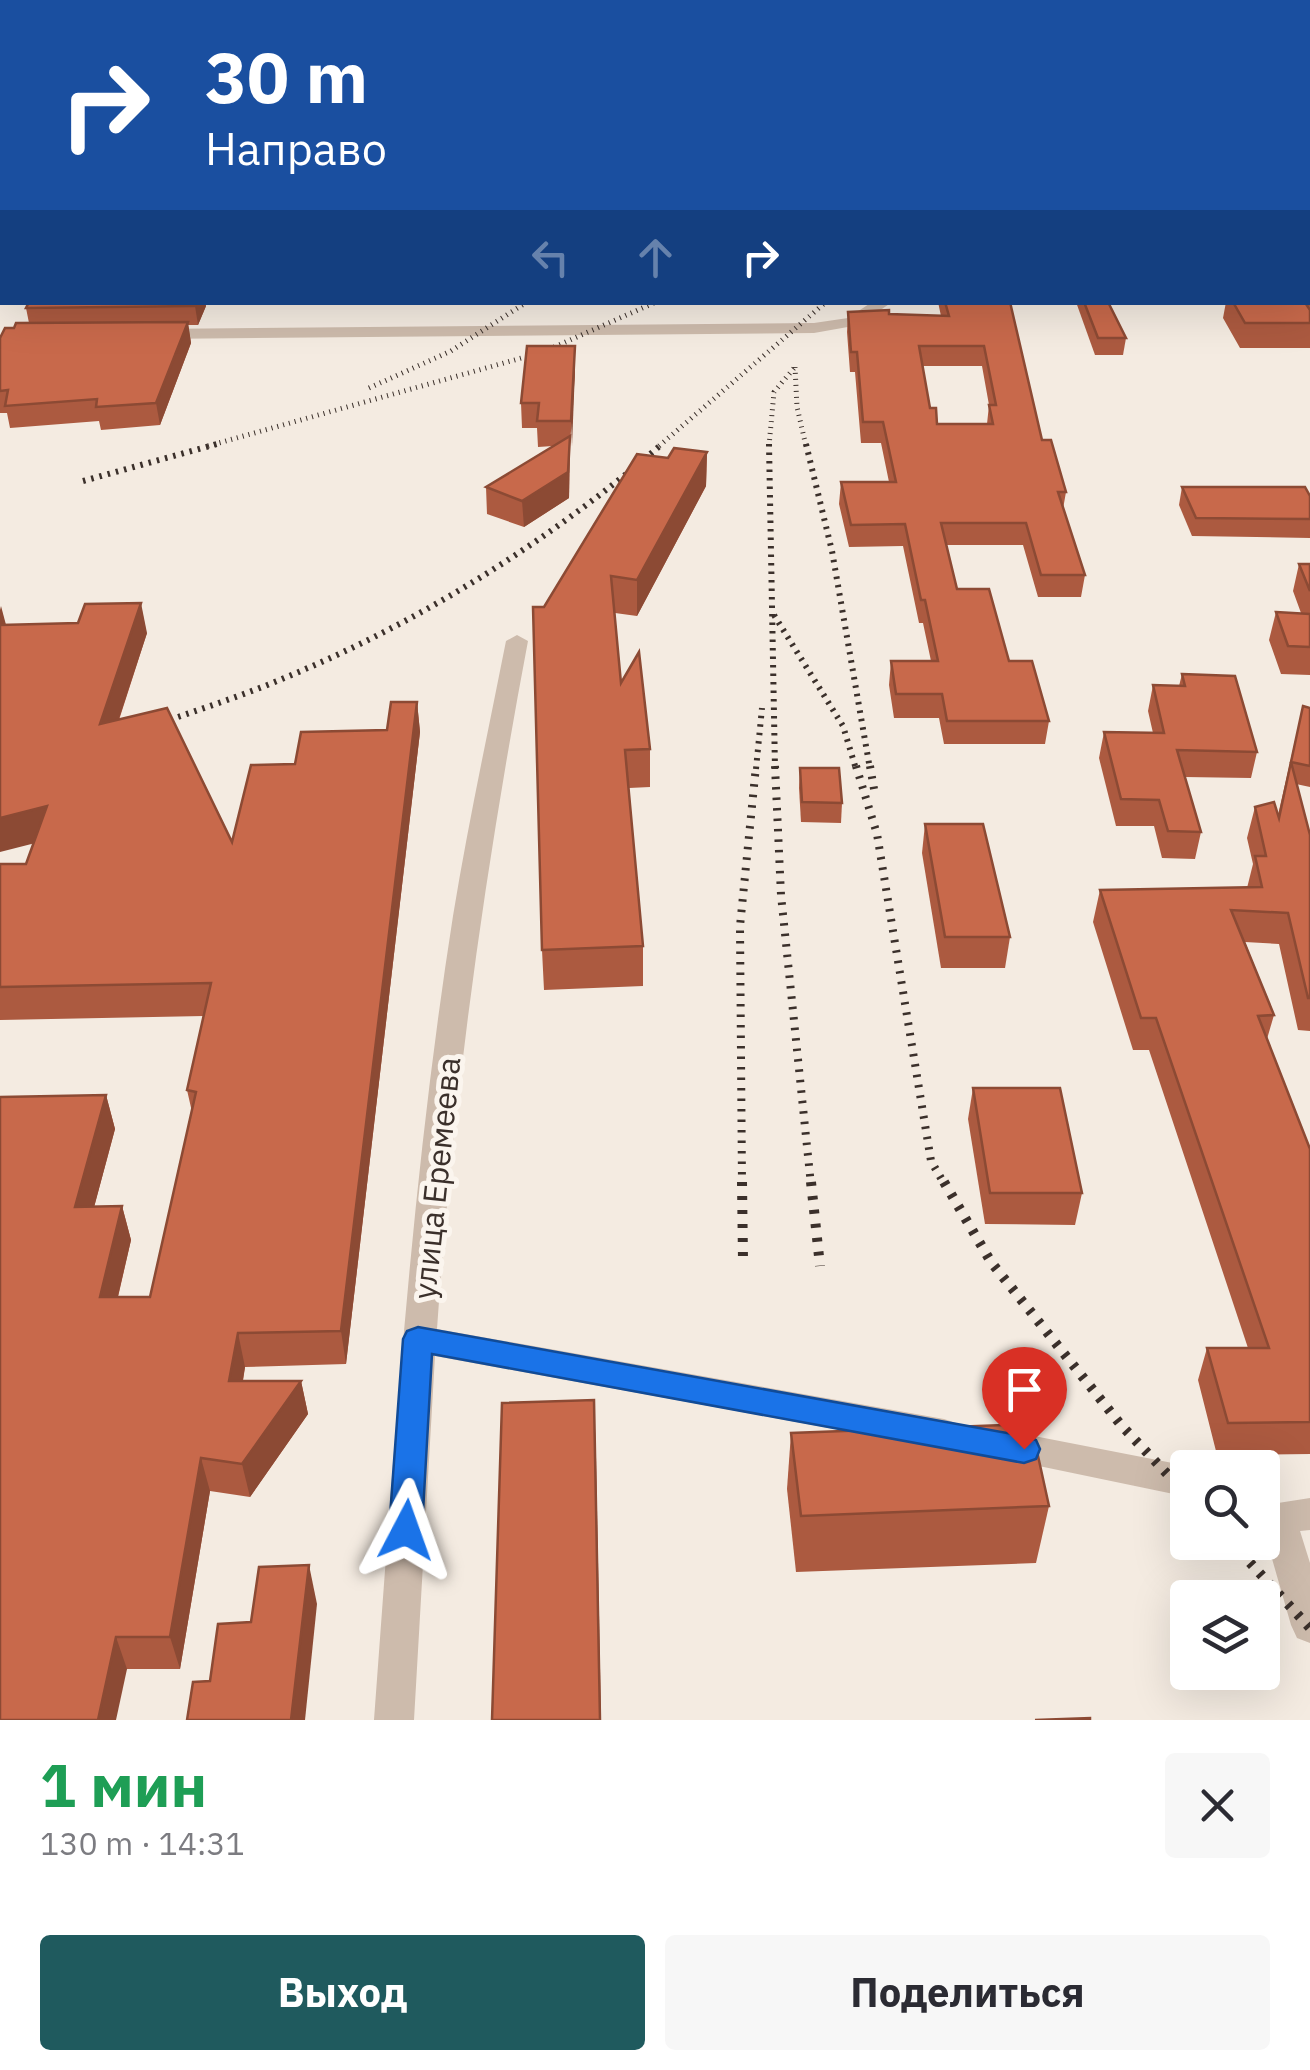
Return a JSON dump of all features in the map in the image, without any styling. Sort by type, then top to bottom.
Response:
[{"type":"street","points":[[140,334],[814,328],[853,322],[879,305]]},
{"type":"street","name":"улица Еремеева","points":[[394,1720],[418,1339],[465,922],[517,641]]},
{"type":"street","points":[[418,1339],[1170,1479]]},
{"type":"street","points":[[1284,1512],[1310,1626]]},
{"type":"building","points":[[28,305],[195,305],[195,306],[26,308]]},
{"type":"building","points":[[946,305],[1011,305],[1042,440],[1051,440],[1066,492],[1058,492],[1085,575],[1041,575],[1026,523],[941,523],[957,589],[989,589],[1009,661],[1032,661],[1049,721],[947,721],[942,694],[896,694],[891,661],[938,661],[925,600],[921,600],[905,524],[851,525],[841,482],[896,482],[883,422],[863,422],[857,352],[851,352],[848,312],[889,310],[889,314],[949,316]],"holes":[[[919,346],[984,346],[996,405],[989,405],[993,424],[937,424],[936,408],[930,408]]]},
{"type":"building","points":[[1085,305],[1110,305],[1126,338],[1098,338]]},
{"type":"building","points":[[1235,305],[1307,305],[1310,310],[1310,323],[1245,323]]},
{"type":"building","points":[[188,322],[156,403],[96,407],[97,399],[5,406],[8,390],[0,391],[0,338],[5,328],[14,328],[16,323]]},
{"type":"building","points":[[527,346],[575,346],[571,421],[537,421],[539,403],[521,403]]},
{"type":"building","points":[[570,436],[568,472],[522,501],[486,487]]},
{"type":"building","points":[[674,448],[707,452],[637,580],[611,576],[621,683],[639,652],[650,749],[625,750],[643,946],[542,950],[533,607],[544,607],[637,454],[668,458]]},
{"type":"building","points":[[1182,487],[1305,487],[1310,496],[1310,519],[1196,518]]},
{"type":"building","points":[[1299,564],[1310,564],[1310,591]]},
{"type":"building","points":[[141,603],[100,724],[167,708],[232,842],[251,765],[295,764],[301,732],[387,730],[391,702],[417,702],[341,1331],[238,1333],[229,1381],[301,1381],[242,1464],[201,1458],[170,1637],[116,1637],[98,1720],[0,1720],[0,1097],[106,1095],[75,1207],[122,1206],[100,1297],[150,1297],[196,1092],[187,1090],[211,983],[0,987],[0,864],[26,864],[47,806],[0,818],[0,625],[78,623],[85,604]]},
{"type":"building","points":[[1276,612],[1310,614],[1310,647],[1288,646]]},
{"type":"building","points":[[1182,674],[1235,676],[1257,752],[1177,750],[1201,832],[1168,831],[1159,800],[1121,799],[1104,732],[1164,733],[1153,685],[1185,686]]},
{"type":"building","points":[[1303,706],[1310,708],[1310,766],[1291,762]]},
{"type":"building","points":[[1291,762],[1310,835],[1310,998],[1288,913],[1231,910],[1274,1015],[1258,1016],[1310,1149],[1310,1422],[1228,1423],[1207,1348],[1269,1348],[1156,1018],[1141,1018],[1100,890],[1262,887],[1255,856],[1266,856],[1255,807],[1274,802],[1279,818]]},
{"type":"building","points":[[800,768],[839,768],[842,803],[802,802]]},
{"type":"building","points":[[925,824],[983,824],[1010,937],[945,937]]},
{"type":"building","points":[[973,1088],[1060,1088],[1082,1193],[990,1193]]},
{"type":"building","points":[[594,1400],[600,1720],[492,1720],[502,1403]]},
{"type":"building","points":[[1031,1424],[1049,1506],[801,1516],[791,1433]]},
{"type":"building","points":[[309,1565],[291,1720],[187,1720],[193,1682],[210,1681],[218,1624],[251,1622],[259,1567]]},
{"type":"railway","points":[[369,388],[451,351],[522,305]]},
{"type":"railway","points":[[208,446],[543,352],[649,305]]},
{"type":"railway","points":[[659,446],[823,305]]},
{"type":"railway","points":[[769,446],[774,392],[795,367],[797,407],[806,446]]},
{"type":"railway","points":[[83,481],[217,444]]},
{"type":"railway","points":[[146,728],[289,676],[437,603],[531,544],[662,444]]},
{"type":"railway","points":[[806,444],[832,551],[870,769]]},
{"type":"railway","points":[[769,446],[775,769]]},
{"type":"railway","points":[[774,615],[843,726],[856,769]]},
{"type":"railway","points":[[756,769],[762,708]]},
{"type":"railway","points":[[742,1185],[740,926],[756,766]]},
{"type":"railway","points":[[775,766],[781,895],[811,1185]]},
{"type":"railway","points":[[856,766],[877,834],[931,1161],[945,1185]]},
{"type":"railway","points":[[870,766],[874,789]]},
{"type":"railway","points":[[742,1182],[743,1260]]},
{"type":"railway","points":[[811,1182],[820,1266]]},
{"type":"railway","points":[[944,1182],[991,1262],[1121,1425],[1170,1477]]},
{"type":"railway","points":[[1248,1560],[1310,1628]]},
{"type":"route","points":[[406,1530],[418,1339],[637,1382],[745,1397],[1024,1449]]}]
